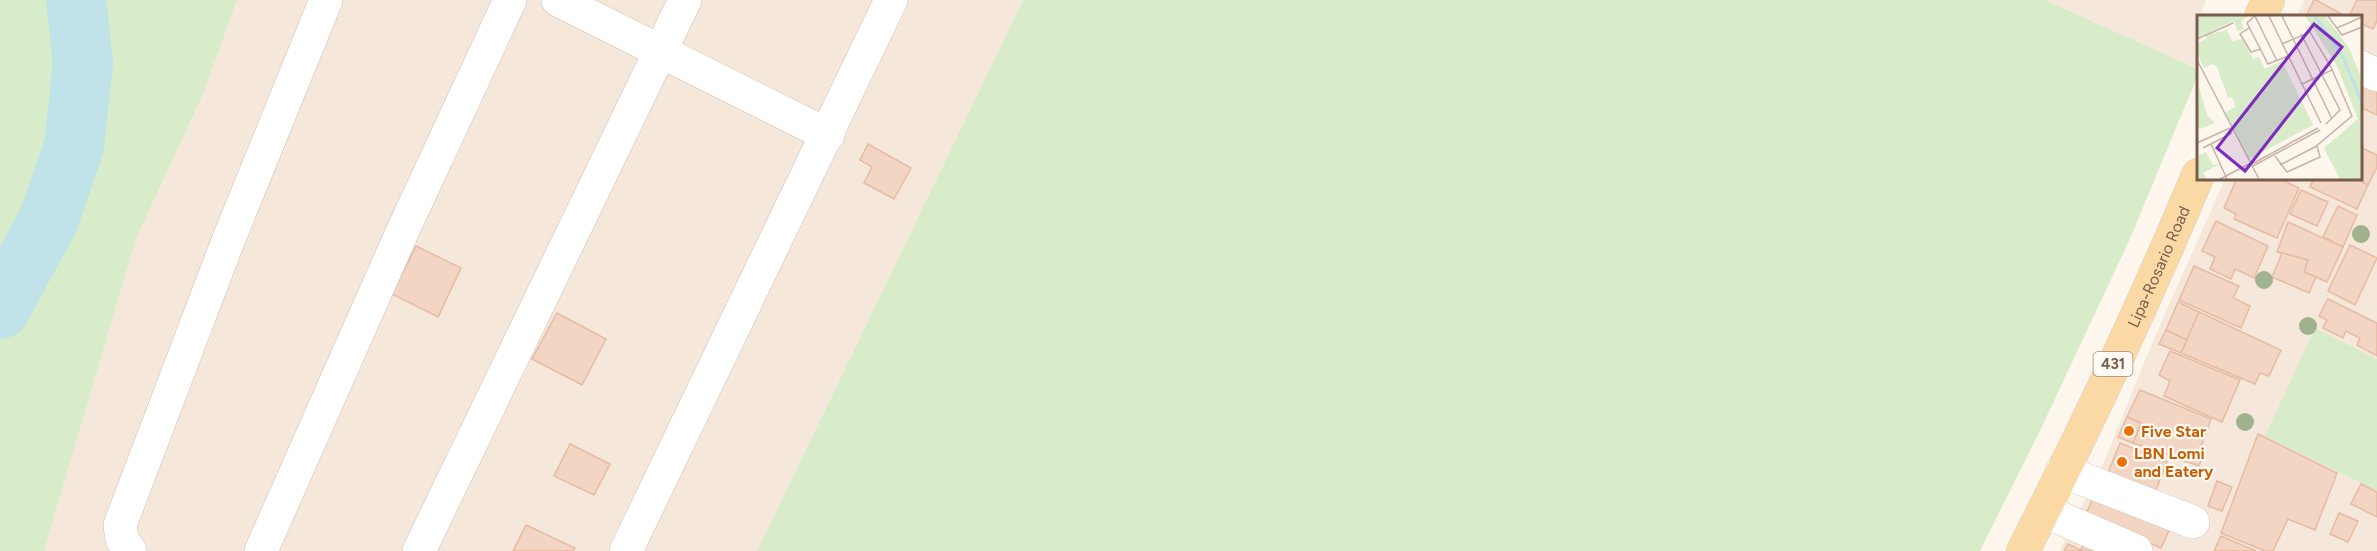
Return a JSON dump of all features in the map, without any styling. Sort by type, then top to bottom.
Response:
[{"type":"main road","points":[[2261,15],[2268,0]]},
{"type":"main road","name":"Lipa-Rosario Road","points":[[2023,551],[2165,254],[2197,180]]},
{"type":"street","points":[[130,551],[122,539],[120,525],[228,242],[326,0]]},
{"type":"street","points":[[261,551],[404,228],[510,0]]},
{"type":"street","points":[[558,0],[828,135]]},
{"type":"street","points":[[419,551],[685,0]]},
{"type":"street","points":[[626,551],[891,0]]},
{"type":"street","points":[[2362,68],[2377,75]]},
{"type":"street","points":[[2062,471],[2193,522]]},
{"type":"street","points":[[2044,510],[2136,551]]},
{"type":"shaded area","points":[[237,0],[1023,0],[757,551],[44,551],[136,239],[204,92]]},
{"type":"shaded area","points":[[2045,0],[2206,0],[2200,15],[2197,15],[2197,69]]},
{"type":"shaded area","points":[[2304,0],[2377,0],[2377,551],[2060,551],[2107,455],[2153,341],[2225,180],[2362,180],[2362,15],[2297,15]]},
{"type":"green space","points":[[0,0],[237,0],[204,92],[136,239],[44,551],[0,551]]},
{"type":"green space","points":[[1023,0],[2045,0],[2197,69],[2197,77],[2129,241],[2037,437],[1980,551],[757,551]]},
{"type":"green space","points":[[2315,328],[2377,359],[2377,491],[2265,436]]},
{"type":"building","points":[[2316,0],[2343,15],[2306,15]]},
{"type":"building","points":[[2357,0],[2377,0],[2377,21],[2373,29],[2362,24],[2362,15],[2350,15]]},
{"type":"building","points":[[2362,76],[2377,83],[2377,115],[2362,108]]},
{"type":"building","points":[[868,144],[911,168],[894,199],[864,183],[872,167],[860,160]]},
{"type":"building","points":[[2362,148],[2377,155],[2377,167],[2368,185],[2358,180],[2362,180]]},
{"type":"building","points":[[2236,180],[2282,180],[2299,188],[2277,238],[2234,219],[2236,214],[2224,208]]},
{"type":"building","points":[[2313,180],[2358,180],[2368,185],[2357,209],[2310,187]]},
{"type":"building","points":[[2301,190],[2328,202],[2317,226],[2290,214]]},
{"type":"building","points":[[2338,206],[2357,215],[2343,247],[2323,237]]},
{"type":"building","points":[[2216,221],[2268,246],[2254,278],[2235,269],[2231,279],[2210,269],[2215,257],[2202,251]]},
{"type":"building","points":[[2288,222],[2343,247],[2327,282],[2304,272],[2308,260],[2277,252]]},
{"type":"building","points":[[2350,245],[2377,258],[2355,305],[2328,291]]},
{"type":"building","points":[[416,246],[461,268],[438,317],[392,294]]},
{"type":"building","points":[[2282,253],[2308,260],[2304,272],[2316,277],[2309,293],[2272,277]]},
{"type":"building","points":[[2194,266],[2239,286],[2233,298],[2250,306],[2241,328],[2179,300]]},
{"type":"building","points":[[2328,299],[2377,323],[2377,356],[2357,345],[2360,338],[2346,331],[2343,338],[2323,328],[2327,320],[2319,316]]},
{"type":"building","points":[[2178,302],[2199,312],[2187,340],[2166,330]]},
{"type":"building","points":[[2199,312],[2281,350],[2269,376],[2260,373],[2255,384],[2181,353]]},
{"type":"building","points":[[557,313],[606,339],[582,385],[532,359]]},
{"type":"building","points":[[2166,330],[2187,340],[2181,353],[2159,344]]},
{"type":"building","points":[[2170,351],[2240,380],[2222,422],[2164,396],[2170,381],[2159,375]]},
{"type":"building","points":[[2140,390],[2211,419],[2201,447],[2205,449],[2199,466],[2133,443],[2141,423],[2127,417]]},
{"type":"building","points":[[2127,417],[2141,423],[2133,443],[2118,437]]},
{"type":"building","points":[[2258,434],[2337,473],[2315,530],[2288,519],[2273,551],[2265,551],[2221,533]]},
{"type":"building","points":[[2120,443],[2167,462],[2154,495],[2107,475]]},
{"type":"building","points":[[570,444],[610,464],[594,495],[554,476]]},
{"type":"building","points":[[2217,481],[2232,487],[2222,511],[2208,506]]},
{"type":"building","points":[[2361,484],[2377,492],[2377,517],[2351,504]]},
{"type":"building","points":[[2095,493],[2171,526],[2161,548],[2086,514]]},
{"type":"building","points":[[2339,513],[2358,521],[2348,542],[2330,534]]},
{"type":"building","points":[[526,525],[575,548],[573,551],[513,551]]},
{"type":"building","points":[[2221,536],[2256,551],[2214,551]]},
{"type":"building","points":[[2084,543],[2100,551],[2064,551],[2068,544],[2081,550]]},
{"type":"waterway","points":[[0,309],[49,219],[74,146],[83,63],[76,0]]},
{"type":"place","name":"Five Star","points":[[2129,431]]},
{"type":"place","name":"LBN Lomi and Eatery","points":[[2122,462]]}]
